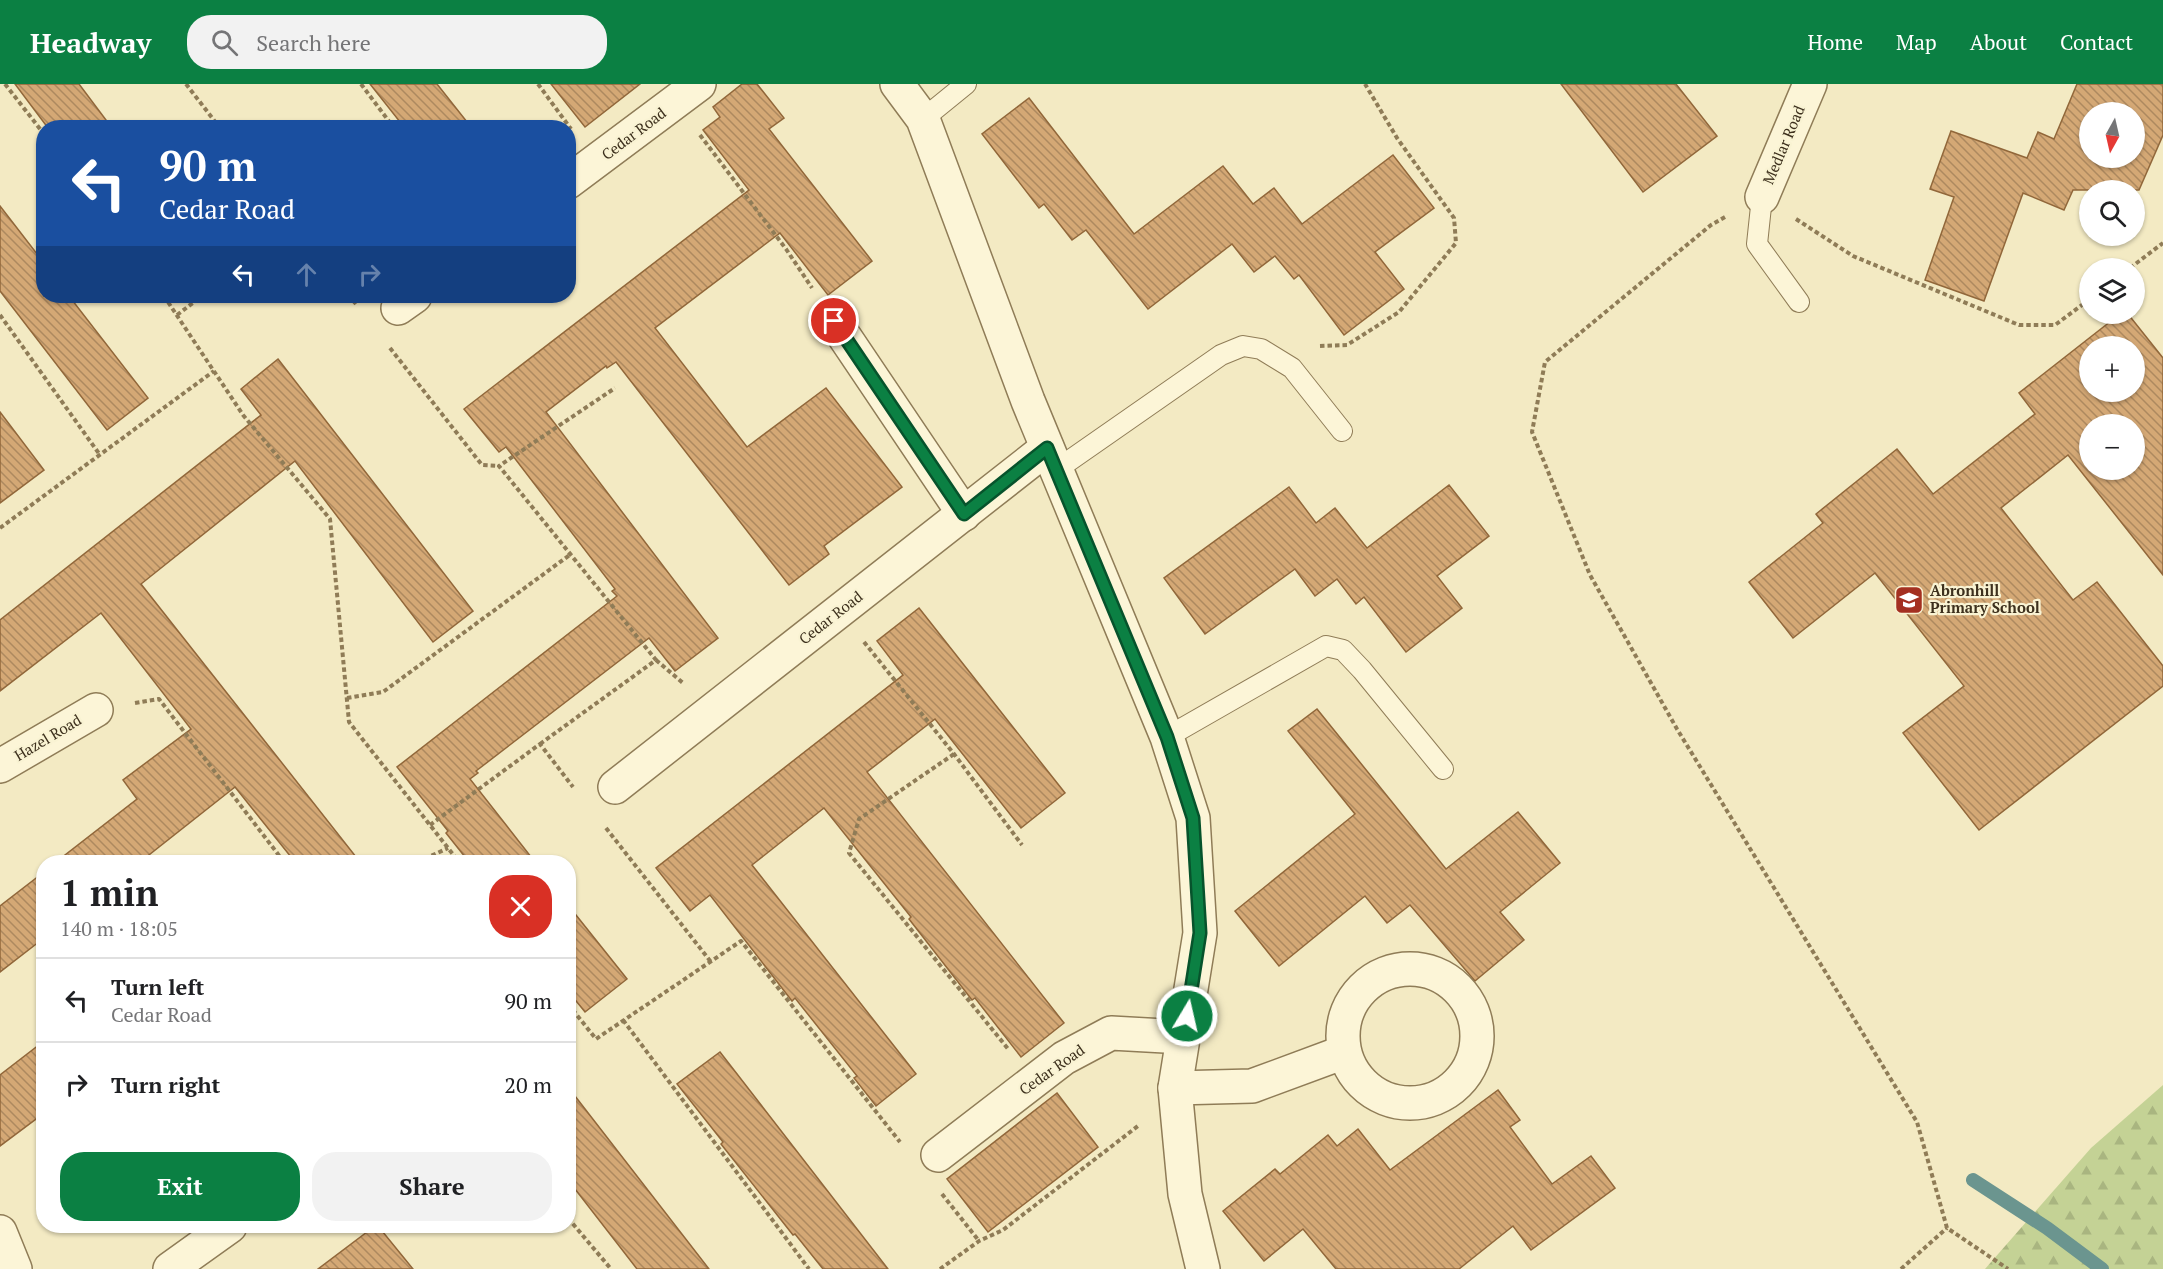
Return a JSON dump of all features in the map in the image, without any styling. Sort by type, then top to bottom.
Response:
[{"type":"street","points":[[897,84],[923,118],[1052,459],[1167,737],[1193,818],[1200,933],[1175,1088],[1185,1194],[1203,1269]]},
{"type":"street","name":"Medlar Road","points":[[1762,197],[1805,87]]},
{"type":"street","name":"Cedar Road","points":[[576,176],[687,93]]},
{"type":"street","points":[[834,321],[964,514]]},
{"type":"street","name":"Cedar Road","points":[[615,787],[964,514],[1052,459]]},
{"type":"street","name":"Hazel Road","points":[[0,766],[96,710]]},
{"type":"street","points":[[1403,969],[1425,971],[1447,980],[1464,995],[1474,1015],[1477,1038],[1473,1059],[1463,1078],[1447,1093],[1428,1101],[1407,1104],[1386,1099],[1367,1089],[1353,1072],[1344,1052],[1343,1030],[1349,1008],[1362,988],[1380,975],[1403,969]]},
{"type":"street","name":"Cedar Road","points":[[937,1170],[1034,1081],[1064,1058],[1111,1033],[1183,1037]]},
{"type":"street","points":[[1175,1088],[1252,1086],[1344,1052]]},
{"type":"street","points":[[0,1232],[15,1269]]},
{"type":"street","points":[[170,1269],[220,1233]]},
{"type":"lane","points":[[923,118],[966,84]]},
{"type":"lane","points":[[1762,197],[1757,244],[1799,302]]},
{"type":"lane","points":[[1052,459],[1221,355],[1243,346],[1262,349],[1292,368],[1342,431]]},
{"type":"lane","points":[[1167,737],[1326,646],[1343,650],[1443,769]]},
{"type":"path","points":[[5,84],[36,124]]},
{"type":"path","points":[[186,84],[214,120]]},
{"type":"path","points":[[361,84],[388,120]]},
{"type":"path","points":[[538,84],[565,120]]},
{"type":"path","points":[[1262,349],[1347,345],[1399,312],[1456,243],[1454,218],[1397,138],[1365,84]]},
{"type":"path","points":[[687,93],[834,321]]},
{"type":"path","points":[[576,135],[596,162]]},
{"type":"path","points":[[2008,1269],[1947,1228],[1917,1122],[1677,729],[1590,575],[1532,432],[1545,362],[1711,225],[1762,197],[1853,255],[2019,325],[2055,325],[2079,307]]},
{"type":"path","points":[[2143,258],[2163,243]]},
{"type":"path","points":[[169,303],[243,415],[330,519],[349,722],[454,855]]},
{"type":"path","points":[[177,315],[193,303]]},
{"type":"path","points":[[354,303],[360,310]]},
{"type":"path","points":[[0,315],[100,455]]},
{"type":"path","points":[[384,342],[482,465],[499,466],[615,388]]},
{"type":"path","points":[[0,528],[214,371]]},
{"type":"path","points":[[430,825],[656,660],[499,466]]},
{"type":"path","points":[[347,698],[383,692],[571,554]]},
{"type":"path","points":[[839,611],[954,754],[1022,844]]},
{"type":"path","points":[[96,710],[159,699],[279,855]]},
{"type":"path","points":[[540,744],[575,789]]},
{"type":"path","points":[[954,754],[859,819],[849,852],[1034,1081]]},
{"type":"path","points":[[603,825],[711,962]]},
{"type":"path","points":[[433,855],[448,848]]},
{"type":"path","points":[[576,1014],[596,1039],[741,941],[906,1149]]},
{"type":"path","points":[[623,1020],[809,1269]]},
{"type":"path","points":[[940,1269],[979,1241],[1003,1230],[1136,1126],[1179,1128]]},
{"type":"path","points":[[937,1170],[979,1241]]},
{"type":"path","points":[[576,1227],[611,1269]]},
{"type":"path","points":[[1901,1269],[1947,1228]]},
{"type":"green space","points":[[2163,1085],[2163,1269],[1985,1269],[2091,1148]]},
{"type":"building","points":[[15,84],[79,84],[106,120],[42,120]]},
{"type":"building","points":[[370,84],[437,84],[465,120],[398,120]]},
{"type":"building","points":[[551,84],[640,84],[585,127]]},
{"type":"building","points":[[742,84],[757,84],[784,118],[769,129],[872,261],[828,295],[780,233],[655,328],[747,447],[826,388],[902,487],[824,546],[829,554],[789,585],[616,362],[607,368],[606,366],[546,412],[718,638],[675,671],[649,638],[476,771],[478,773],[470,779],[530,855],[463,855],[446,833],[448,831],[397,767],[617,596],[612,591],[615,589],[506,447],[499,452],[464,409],[749,190],[703,130],[720,117],[713,107]]},
{"type":"building","points":[[1561,84],[1676,84],[1717,136],[1643,192]]},
{"type":"building","points":[[2077,84],[2163,84],[2163,135],[2143,180],[2079,180],[2079,190],[2073,190],[2064,210],[2023,193],[1984,301],[1925,280],[1954,197],[1930,189],[1951,131],[2027,158],[2038,132],[2054,139]]},
{"type":"building","points":[[1029,98],[1134,234],[1223,166],[1253,204],[1274,188],[1302,224],[1393,155],[1434,208],[1375,252],[1404,289],[1344,335],[1299,275],[1294,279],[1275,256],[1254,272],[1232,244],[1148,309],[1086,230],[1072,240],[1044,204],[1039,208],[982,134]]},
{"type":"building","points":[[0,206],[36,253],[36,303],[74,303],[148,398],[107,430],[0,291]]},
{"type":"building","points":[[2107,324],[2136,324],[2163,358],[2163,575],[2088,480],[2145,480],[2145,414],[2079,414],[2079,469],[2068,455],[2001,508],[2073,600],[2097,582],[2163,666],[2163,686],[1979,830],[1903,733],[1964,686],[1875,573],[1793,638],[1749,582],[1823,523],[1816,514],[1897,449],[1933,494],[2035,414],[2019,393],[2079,346],[2079,402],[2145,402],[2145,336],[2092,336]]},
{"type":"building","points":[[278,359],[473,611],[433,642],[295,461],[141,584],[354,855],[289,855],[235,787],[149,855],[65,855],[137,799],[123,780],[191,729],[101,613],[0,691],[0,620],[261,415],[241,389]]},
{"type":"building","points":[[0,412],[44,470],[0,503]]},
{"type":"building","points":[[1449,485],[1489,536],[1437,576],[1462,608],[1406,652],[1364,597],[1356,604],[1337,579],[1315,596],[1295,569],[1205,634],[1164,578],[1289,487],[1316,523],[1335,508],[1367,548]]},
{"type":"building","points":[[919,608],[1065,793],[1021,828],[935,719],[867,772],[1064,1023],[1021,1057],[975,998],[972,1000],[909,919],[911,917],[824,808],[752,865],[916,1074],[876,1106],[854,1078],[857,1076],[795,998],[792,1001],[710,895],[690,911],[656,868],[903,675],[877,641]]},
{"type":"building","points":[[1317,709],[1446,869],[1518,812],[1560,863],[1500,912],[1524,940],[1475,981],[1410,905],[1387,923],[1365,896],[1279,966],[1235,911],[1355,814],[1288,731]]},
{"type":"building","points":[[36,878],[36,944],[0,972],[0,906]]},
{"type":"building","points":[[576,915],[627,979],[585,1012],[576,1001]]},
{"type":"building","points":[[36,1047],[36,1119],[0,1146],[0,1075]]},
{"type":"building","points":[[720,1052],[888,1269],[823,1269],[721,1144],[723,1142],[677,1084]]},
{"type":"building","points":[[1498,1090],[1520,1120],[1510,1127],[1552,1184],[1591,1156],[1615,1188],[1531,1250],[1513,1226],[1459,1269],[1336,1269],[1303,1229],[1264,1261],[1223,1211],[1275,1169],[1280,1174],[1328,1135],[1337,1146],[1358,1129],[1390,1170]]},
{"type":"building","points":[[1057,1093],[1098,1147],[988,1232],[947,1179]]},
{"type":"building","points":[[576,1097],[709,1269],[637,1269],[576,1190]]},
{"type":"building","points":[[366,1233],[384,1233],[413,1269],[318,1269]]},
{"type":"waterway","points":[[1973,1180],[2047,1228],[2102,1269]]},
{"type":"place","name":"Abronhill Primary School","points":[[1909,600]]},
{"type":"route","points":[[834,321],[964,514],[1047,448],[1167,737],[1193,818],[1200,933],[1187,1016]]}]
